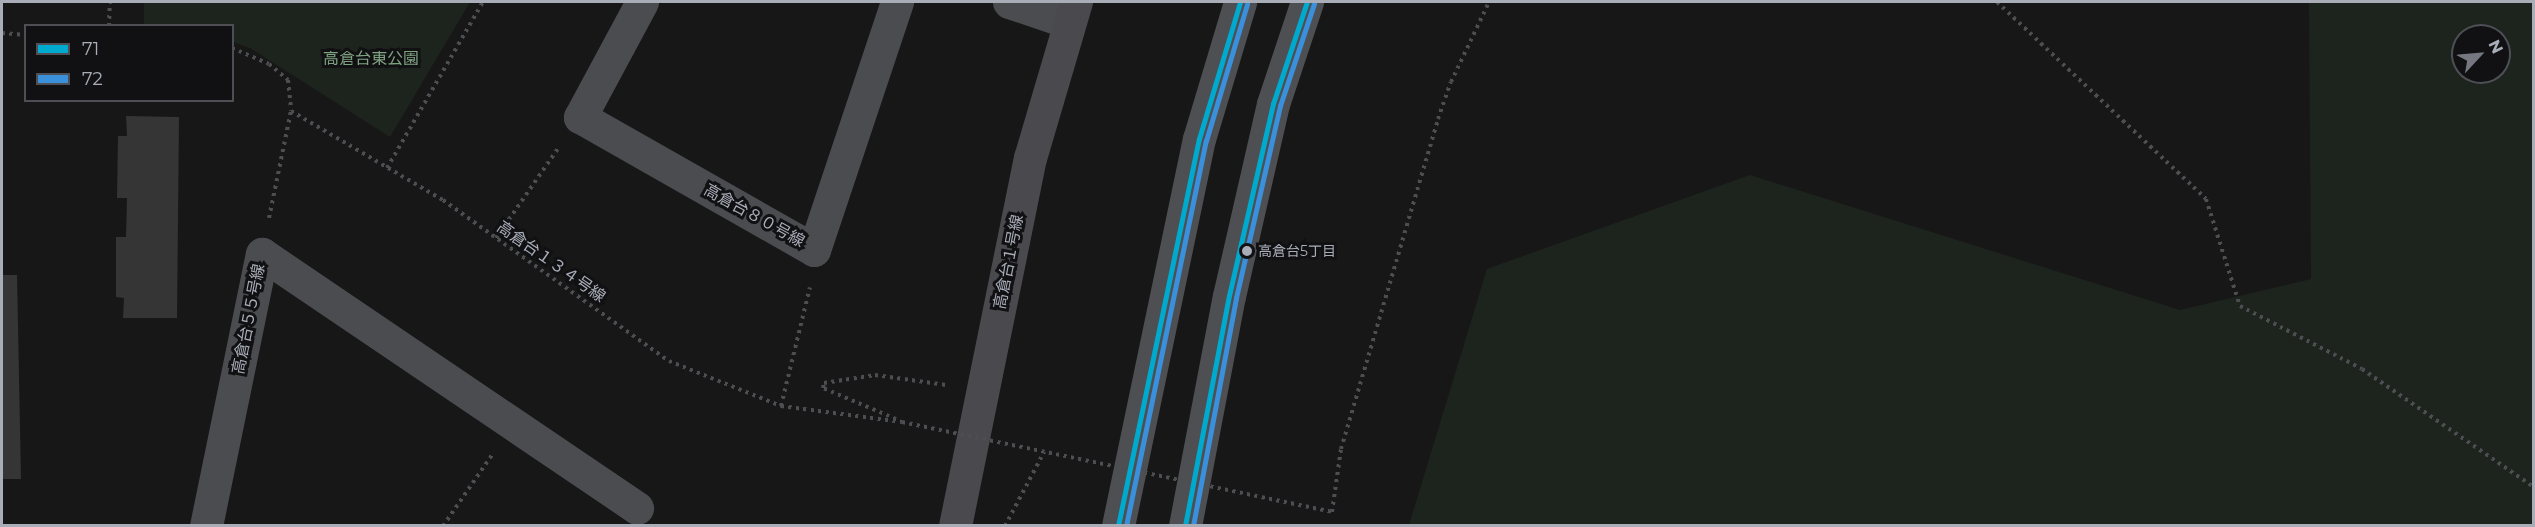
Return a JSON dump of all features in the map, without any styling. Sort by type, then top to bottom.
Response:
[{"type":"main road","points":[[1119,525],[1199,139],[1240,2]]},
{"type":"main road","points":[[1185,525],[1229,296],[1273,104],[1307,2]]},
{"type":"street","points":[[580,117],[642,2]]},
{"type":"street","name":"高倉台８０号線","points":[[580,117],[814,250],[897,2]]},
{"type":"street","points":[[1009,2],[1072,12]]},
{"type":"street","name":"高倉台１号線","points":[[956,525],[1030,158],[1072,12]]},
{"type":"street","points":[[262,254],[637,508]]},
{"type":"street","name":"高倉台５５号線","points":[[206,525],[262,254]]},
{"type":"path","points":[[109,24],[110,2]]},
{"type":"path","points":[[387,168],[483,2]]},
{"type":"path","points":[[945,385],[875,375],[824,383],[823,388],[902,422],[1332,512],[1341,449],[1438,119],[1451,82],[1489,2]]},
{"type":"path","points":[[1997,2],[2206,199],[2240,306],[2362,369],[2534,486]]},
{"type":"path","points":[[2,33],[24,35]]},
{"type":"path","points":[[234,49],[269,64],[288,80],[291,111]]},
{"type":"path","name":"高倉台１３４号線","points":[[291,111],[387,168],[496,238],[669,361],[781,406],[902,422]]},
{"type":"path","name":"高倉台５５号線","points":[[262,254],[291,111]]},
{"type":"path","points":[[496,238],[580,117]]},
{"type":"path","points":[[781,406],[809,298],[814,250]]},
{"type":"path","points":[[443,525],[513,424]]},
{"type":"path","points":[[1005,525],[1044,452]]},
{"type":"green space","name":"高倉台東公園","points":[[144,2],[470,2],[390,137],[250,48],[234,42],[234,24],[144,24]]},
{"type":"green space","points":[[2309,2],[2533,2],[2533,525],[1409,525],[1487,269],[1750,175],[2180,310],[2311,279]]},
{"type":"building","points":[[126,116],[179,117],[177,318],[123,318],[124,298],[116,297],[116,237],[126,237],[127,198],[117,198],[118,136],[127,136]]},
{"type":"building","points":[[2,275],[17,275],[21,479],[2,479]]},
{"type":"transit line","name":"71","points":[[1118,526],[1199,139],[1240,2]]},
{"type":"transit line","name":"71","points":[[1185,526],[1229,296],[1273,104],[1307,2]]},
{"type":"transit line","name":"72","points":[[1126,526],[1206,141],[1247,4]]},
{"type":"transit line","name":"72","points":[[1193,526],[1236,298],[1280,106],[1314,4]]},
{"type":"place","name":"高倉台5丁目","points":[[1247,251]]}]
